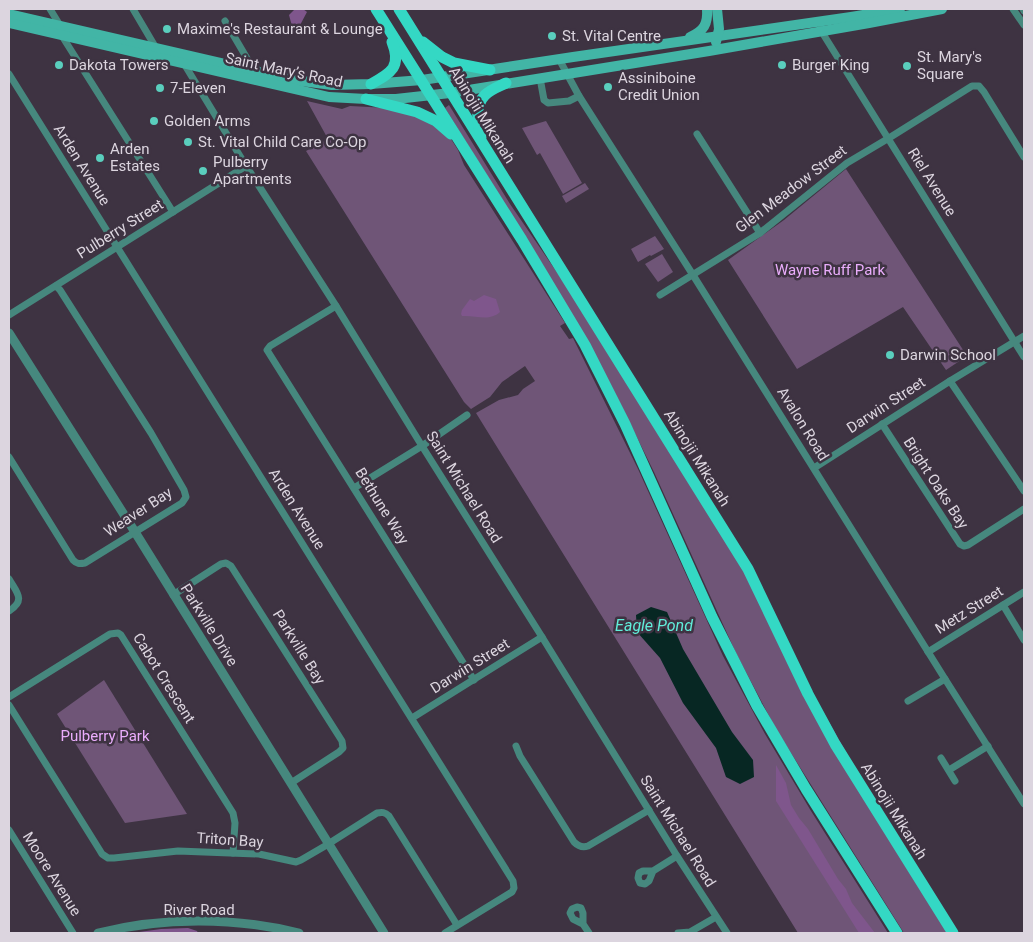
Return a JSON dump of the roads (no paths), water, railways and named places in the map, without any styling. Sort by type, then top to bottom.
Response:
[{"type":"main road","points":[[376,9],[522,240],[585,345],[625,424],[712,617],[757,706],[806,789],[897,933]]},
{"type":"main road","name":"Abinojii Mikanah","points":[[399,9],[748,569],[808,694],[835,744],[953,933]]},
{"type":"main road","points":[[683,41],[699,33],[705,25],[707,9]]},
{"type":"main road","points":[[709,51],[716,43],[718,36],[717,9]]},
{"type":"main road","name":"Saint Mary’s Road","points":[[9,23],[62,31],[255,75],[330,97],[396,99],[450,93],[738,46],[900,9]]},
{"type":"main road","name":"Saint Mary’s Road","points":[[255,75],[332,84],[371,84],[422,80],[747,32],[878,22],[942,9]]},
{"type":"main road","name":"Saint Mary’s Road","points":[[9,14],[62,31]]},
{"type":"main road","points":[[371,84],[389,74],[396,59],[396,50],[385,24]]},
{"type":"main road","points":[[757,42],[763,30]]},
{"type":"main road","points":[[738,46],[747,32]]},
{"type":"main road","points":[[416,36],[442,57],[454,63],[490,70]]},
{"type":"main road","points":[[484,146],[478,125],[480,103],[485,95],[506,83]]},
{"type":"main road","points":[[366,99],[417,112],[436,121],[458,139]]},
{"type":"street","points":[[50,9],[173,212]]},
{"type":"street","points":[[133,9],[155,52]]},
{"type":"street","points":[[1013,9],[1024,25]]},
{"type":"street","points":[[225,21],[255,75]]},
{"type":"street","name":"Riel Avenue","points":[[819,27],[1024,357]]},
{"type":"street","name":"Saint Michael Road","points":[[183,59],[246,166],[336,306],[648,810],[727,933]]},
{"type":"street","name":"Avalon Road","points":[[559,59],[579,96],[1024,804]]},
{"type":"street","name":"Arden Avenue","points":[[9,74],[513,881],[514,888],[508,894],[445,933]]},
{"type":"street","points":[[540,78],[544,100],[548,103],[570,101],[579,96]]},
{"type":"street","name":"Glen Meadow Street","points":[[660,295],[760,233],[847,162],[972,86],[979,86],[984,92],[1024,157]]},
{"type":"street","points":[[697,134],[760,233]]},
{"type":"street","name":"Pulberry Street","points":[[9,315],[246,166]]},
{"type":"street","name":"Weaver Bay","points":[[9,457],[77,563],[80,564],[85,563],[182,503],[186,497],[184,490],[146,424],[56,286]]},
{"type":"street","name":"Bethune Way","points":[[336,306],[268,347],[267,350],[474,680]]},
{"type":"street","name":"Parkville Drive","points":[[9,333],[174,594],[384,933]]},
{"type":"street","name":"Darwin Street","points":[[814,468],[1024,336]]},
{"type":"street","points":[[950,381],[1024,491]]},
{"type":"street","points":[[354,488],[468,415]]},
{"type":"street","name":"Bright Oaks Bay","points":[[882,424],[960,544],[968,545],[1024,509]]},
{"type":"street","name":"Parkville Bay","points":[[174,594],[221,564],[226,563],[232,566],[342,741],[343,748],[339,752],[291,782]]},
{"type":"street","points":[[9,579],[20,599],[18,604],[9,611]]},
{"type":"street","name":"Metz Street","points":[[928,652],[1024,592]]},
{"type":"street","points":[[1003,605],[1024,640]]},
{"type":"street","name":"Cabot Crescent","points":[[9,697],[110,634],[118,633],[121,635],[233,813],[235,823],[233,853]]},
{"type":"street","name":"Darwin Street","points":[[412,718],[542,637]]},
{"type":"street","points":[[908,701],[945,679]]},
{"type":"street","name":"Triton Bay","points":[[9,705],[102,854],[108,858],[170,852],[233,853],[259,854],[296,862],[377,813],[382,812],[389,816],[457,925]]},
{"type":"street","points":[[516,746],[520,756],[577,845],[588,846],[648,810]]},
{"type":"street","points":[[948,770],[988,746]]},
{"type":"street","points":[[941,758],[955,782]]},
{"type":"street","name":"Moore Avenue","points":[[9,830],[73,933]]},
{"type":"street","points":[[653,871],[677,856]]},
{"type":"street","points":[[678,933],[690,932],[716,917]]},
{"type":"street","name":"River Road","points":[[98,933],[148,924],[204,921],[266,926],[299,933]]},
{"type":"street","points":[[583,924],[589,933]]},
{"type":"water","name":"Eagle Pond","points":[[651,607],[667,612],[683,649],[732,732],[753,760],[754,777],[740,784],[726,777],[716,748],[683,703],[660,658],[637,632],[636,615]]},
{"type":"place","name":"Maxime's Restaurant & Lounge","points":[[167,29]]},
{"type":"place","name":"St. Vital Centre","points":[[552,36]]},
{"type":"place","name":"Dakota Towers","points":[[59,65]]},
{"type":"place","name":"Burger King","points":[[782,65]]},
{"type":"place","name":"St. Mary's Square","points":[[907,66]]},
{"type":"place","name":"Assiniboine Credit Union","points":[[608,87]]},
{"type":"place","name":"7-Eleven","points":[[160,88]]},
{"type":"place","name":"Golden Arms","points":[[154,121]]},
{"type":"place","name":"St. Vital Child Care Co-Op","points":[[188,142]]},
{"type":"place","name":"Arden Estates","points":[[100,158]]},
{"type":"place","name":"Pulberry Apartments","points":[[203,171]]},
{"type":"place","name":"Darwin School","points":[[890,355]]},
{"type":"park label","name":"Wayne Ruff Park","points":[[830,270]]},
{"type":"park label","name":"Pulberry Park","points":[[105,736]]}]
